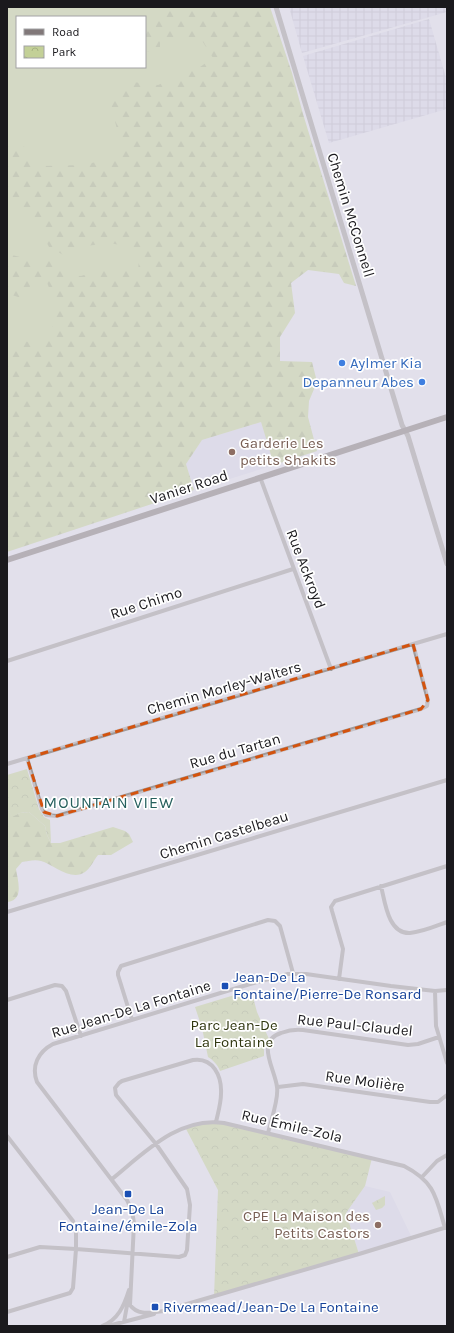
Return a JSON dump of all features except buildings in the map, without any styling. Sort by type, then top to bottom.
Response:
[{"type":"main road","name":"Vanier Road","points":[[7,560],[447,417]]},
{"type":"street","name":"Chemin McConnell","points":[[276,7],[400,420],[405,430],[447,564]]},
{"type":"street","name":"Rue Ackroyd","points":[[260,478],[331,669]]},
{"type":"street","name":"Rue Chimo","points":[[7,661],[293,569]]},
{"type":"street","name":"Chemin Morley-Walters","points":[[7,764],[447,634]]},
{"type":"street","name":"Rue du Tartan","points":[[27,758],[42,809],[46,815],[57,816],[421,709],[427,706],[428,700],[413,644]]},
{"type":"street","name":"Chemin Castelbeau","points":[[7,912],[447,780]]},
{"type":"street","points":[[339,979],[343,949],[332,912],[332,903],[338,899],[447,866]]},
{"type":"street","points":[[381,886],[390,919],[395,927],[400,930],[405,932],[414,932],[447,922]]},
{"type":"street","points":[[132,1020],[118,975],[121,966],[268,920],[275,921],[280,926],[293,973]]},
{"type":"street","name":"Rue Jean-De La Fontaine","points":[[165,1311],[140,1313],[130,1305],[134,1223],[132,1211],[127,1200],[112,1179],[39,1086],[35,1078],[36,1064],[39,1055],[43,1050],[53,1044],[275,977],[293,973],[435,991],[447,990]]},
{"type":"street","points":[[7,1000],[55,985],[62,986],[66,991],[81,1036]]},
{"type":"street","points":[[435,991],[436,1026],[447,1063]]},
{"type":"street","name":"Rue Paul-Claudel","points":[[268,1133],[277,1098],[278,1087],[267,1049],[275,1035],[286,1031],[303,1030],[408,1045],[418,1044],[440,1037]]},
{"type":"street","points":[[7,1257],[40,1248],[76,1249],[179,1257],[185,1255],[187,1250],[190,1205],[189,1194],[185,1184],[156,1144],[116,1095],[115,1088],[118,1083],[122,1081],[193,1060],[204,1060],[215,1068],[222,1090],[216,1122]]},
{"type":"street","name":"Rue Molière","points":[[278,1087],[304,1084],[430,1102],[438,1102],[447,1095]]},
{"type":"street","name":"Rue Émile-Zola","points":[[112,1179],[176,1130],[195,1124],[216,1122],[398,1164],[410,1169],[422,1177],[432,1188],[446,1228]]},
{"type":"street","points":[[7,1136],[73,1221],[76,1231],[73,1288],[70,1293],[7,1312]]},
{"type":"street","points":[[422,1177],[437,1161],[447,1155]]},
{"type":"street","points":[[108,1326],[214,1297],[446,1228]]},
{"type":"street","name":"Rue Jean-De La Fontaine","points":[[124,1322],[130,1288]]},
{"type":"street","name":"Rue Jean-De La Fontaine","points":[[102,1326],[108,1324],[119,1313],[123,1307],[130,1288]]},
{"type":"highlighted area","points":[[413,644],[428,700],[421,709],[57,816],[44,812],[27,758]]},
{"type":"shaded area","points":[[289,7],[447,7],[447,12],[302,53]]},
{"type":"shaded area","points":[[429,19],[447,81],[447,109],[329,143],[303,56]]},
{"type":"shaded area","name":"Garderie Les petits Shakits","points":[[261,422],[274,465],[194,490],[186,464],[202,440]]},
{"type":"shaded area","name":"CPE La Maison des Petits Castors","points":[[365,1186],[390,1192],[412,1238],[359,1254],[346,1213]]},
{"type":"green space","points":[[7,7],[195,7],[218,66],[172,313],[7,458]]},
{"type":"green space","points":[[167,7],[270,7],[292,73],[303,114],[356,286],[344,283],[339,274],[308,270],[291,283],[295,313],[280,337],[280,361],[312,362],[317,382],[309,401],[308,417],[317,451],[274,465],[261,422],[202,440],[186,464],[194,490],[7,552],[7,351],[14,345],[16,352],[24,341],[42,344],[52,327],[54,317],[50,292],[44,278],[34,279],[29,288],[27,300],[12,295],[7,286],[7,255],[28,259],[45,259],[57,264],[66,275],[81,276],[93,272],[124,268],[135,280],[139,260],[126,246],[109,243],[86,246],[67,257],[49,247],[38,226],[20,207],[8,191],[7,140],[24,146],[25,156],[44,166],[84,165],[123,155],[109,96],[133,82],[158,85],[200,67],[213,58],[201,39],[166,42],[150,18]]},
{"type":"green space","points":[[146,29],[160,40],[160,48],[154,53],[146,51]]},
{"type":"green space","points":[[27,769],[39,809],[44,817],[50,820],[51,843],[45,826],[29,812],[20,813],[12,817],[7,808],[7,775]]},
{"type":"green space","points":[[7,808],[12,816],[29,812],[45,826],[51,843],[60,843],[113,827],[129,834],[133,842],[111,855],[98,855],[89,869],[80,875],[68,874],[39,860],[22,862],[16,869],[19,884],[18,894],[13,900],[8,902]]},
{"type":"green space","name":"Parc Jean-De La Fontaine","points":[[251,990],[257,1012],[269,1039],[264,1048],[264,1056],[220,1071],[215,1063],[208,1057],[202,1028],[195,1007]]},
{"type":"green space","points":[[216,1122],[372,1158],[365,1186],[346,1213],[359,1254],[214,1297],[218,1190],[185,1127]]},
{"type":"green space","points":[[385,1196],[385,1205],[376,1210],[372,1203]]},
{"type":"place","name":"Aylmer Kia","points":[[342,363]]},
{"type":"place","name":"Depanneur Abes","points":[[422,382]]},
{"type":"place","name":"Garderie Les petits Shakits","points":[[232,452]]},
{"type":"place","name":"Jean-De La Fontaine/Pierre-De Ronsard","points":[[225,986]]},
{"type":"place","name":"Jean-De La Fontaine/émile-Zola","points":[[128,1194]]},
{"type":"place","name":"CPE La Maison des Petits Castors","points":[[378,1225]]},
{"type":"place","name":"Rivermead/Jean-De La Fontaine","points":[[155,1307]]},
{"type":"district","name":"MOUNTAIN VIEW","points":[[109,802]]}]
